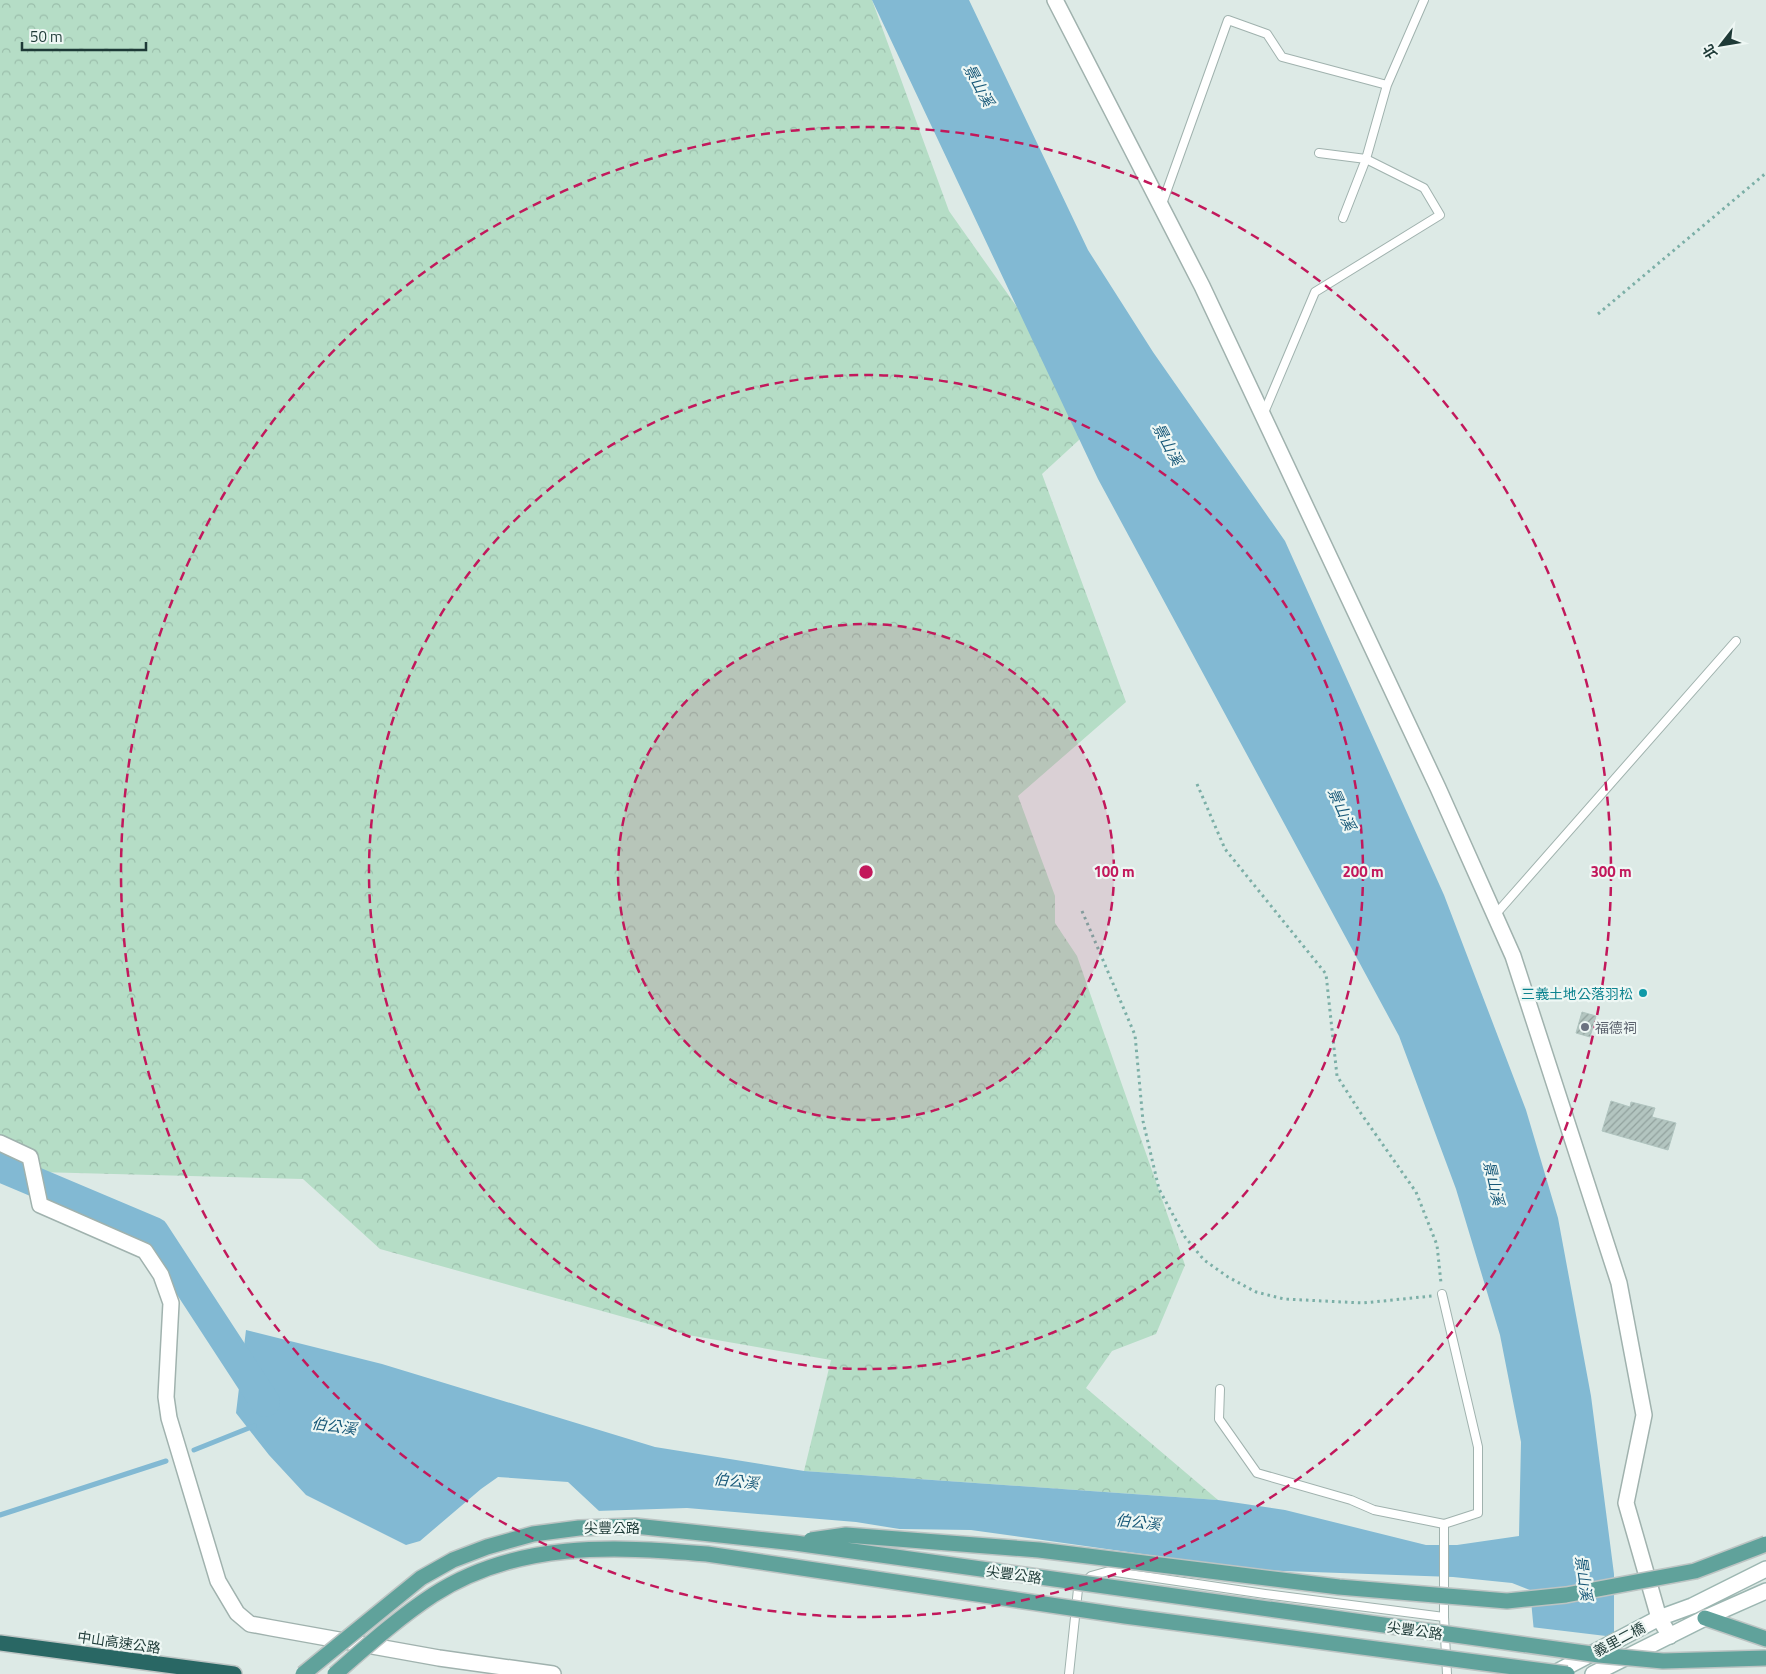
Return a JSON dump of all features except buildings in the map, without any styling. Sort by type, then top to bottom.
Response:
[{"type":"highway","name":"中山高速公路","points":[[0,1643],[234,1674]]},
{"type":"main road","name":"尖豐公路","points":[[303,1674],[421,1578],[454,1560],[487,1547],[533,1534],[579,1528],[635,1526],[795,1543],[1599,1655],[1663,1661],[1766,1658]]},
{"type":"main road","points":[[795,1543],[846,1535],[917,1540],[1039,1550],[1339,1587],[1507,1601],[1566,1595],[1686,1572],[1766,1544]]},
{"type":"main road","name":"尖豐公路","points":[[335,1674],[396,1622],[435,1594],[481,1571],[528,1555],[558,1551],[638,1548],[707,1554],[1134,1617],[1568,1674]]},
{"type":"main road","points":[[1705,1618],[1766,1639]]},
{"type":"street","points":[[1056,0],[1162,204],[1438,788],[1513,956],[1618,1283],[1644,1415],[1626,1503],[1659,1618],[1670,1636]]},
{"type":"street","points":[[0,1143],[30,1157],[40,1205],[145,1251],[161,1275],[171,1303],[166,1396],[169,1418],[218,1581],[237,1613],[250,1624],[439,1658],[554,1674]]},
{"type":"street","name":"義里二橋","points":[[1553,1674],[1659,1618],[1692,1606],[1766,1569]]},
{"type":"street","name":"義里二橋","points":[[1593,1674],[1705,1618],[1766,1592]]},
{"type":"lane","points":[[1343,218],[1366,159],[1387,85],[1424,0]]},
{"type":"lane","points":[[1162,204],[1228,20],[1267,34],[1282,57],[1387,85]]},
{"type":"lane","points":[[1262,417],[1315,292],[1440,215],[1424,188],[1366,159],[1319,153]]},
{"type":"lane","points":[[1495,916],[1736,641]]},
{"type":"lane","points":[[1220,1389],[1219,1420],[1257,1472],[1351,1500],[1374,1510],[1444,1524],[1478,1513],[1478,1448],[1442,1294]]},
{"type":"lane","points":[[1444,1524],[1444,1617],[1447,1674]]},
{"type":"lane","points":[[1069,1674],[1078,1589],[1090,1576],[1109,1571],[1265,1594],[1444,1617]]},
{"type":"path","points":[[1598,314],[1766,173]]},
{"type":"path","points":[[1082,910],[1135,1035],[1144,1121],[1159,1189],[1185,1237],[1204,1260],[1228,1277],[1256,1292],[1284,1299],[1363,1303],[1442,1294],[1438,1245],[1416,1192],[1337,1076],[1326,974],[1225,848],[1197,784]]},
{"type":"green space","points":[[0,0],[872,0],[949,211],[1092,413],[1079,440],[1042,474],[1126,702],[1018,796],[1055,896],[1055,923],[1077,956],[1185,1265],[1156,1334],[1112,1351],[1086,1388],[1218,1500],[804,1471],[831,1360],[688,1335],[380,1249],[303,1179],[0,1171]]},
{"type":"water","name":"景山溪","points":[[872,0],[969,0],[1088,250],[1153,352],[1285,541],[1444,895],[1526,1110],[1558,1218],[1591,1396],[1614,1574],[1614,1674],[1538,1674],[1530,1590],[1512,1583],[1453,1577],[1256,1570],[971,1530],[614,1525],[568,1482],[498,1477],[481,1489],[420,1541],[406,1545],[306,1495],[269,1455],[236,1413],[246,1330],[382,1364],[655,1447],[804,1471],[1218,1500],[1285,1510],[1426,1545],[1457,1545],[1519,1536],[1521,1442],[1500,1335],[1456,1189],[1399,1036],[1098,479]]},
{"type":"pier","points":[[687,1508],[856,1522],[918,1532],[878,1531],[863,1542],[854,1559],[694,1553],[613,1527],[596,1511]]},
{"type":"pier","points":[[1531,1627],[1606,1636],[1616,1631],[1616,1674],[1535,1674]]},
{"type":"waterway","name":"伯公溪","points":[[0,1167],[154,1232],[265,1402]]},
{"type":"waterway","points":[[194,1450],[254,1426]]},
{"type":"waterway","points":[[0,1515],[166,1461]]},
{"type":"place","name":"三義土地公落羽松","points":[[1643,993]]},
{"type":"place","name":"福德祠","points":[[1585,1027]]}]
